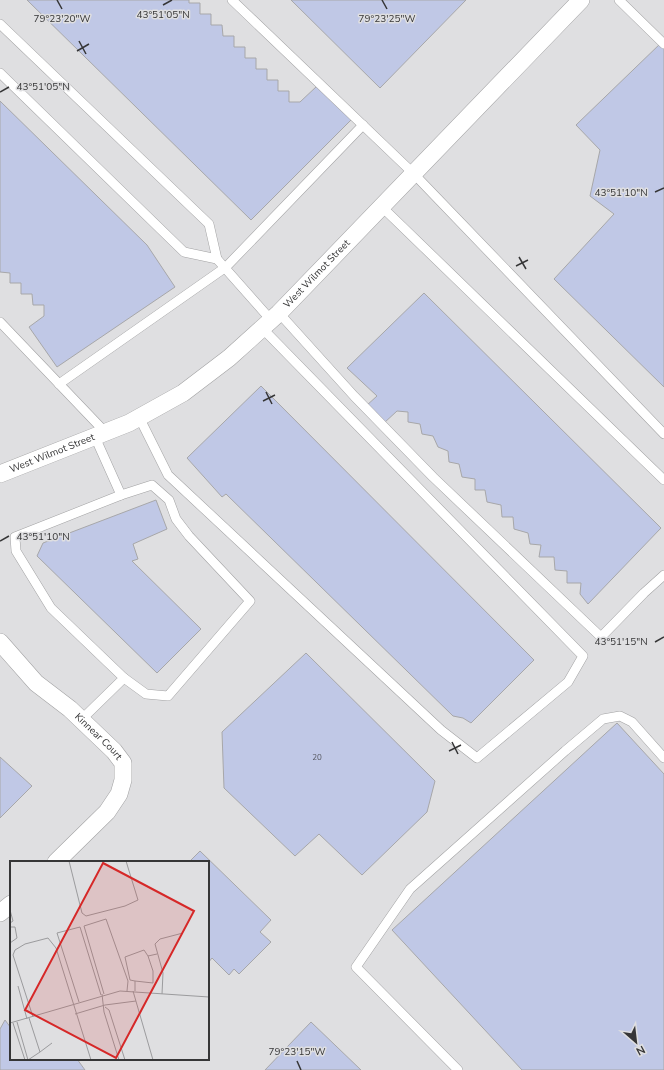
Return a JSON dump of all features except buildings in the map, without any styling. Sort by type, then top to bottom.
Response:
[{"type":"street","name":"West Wilmot Street","points":[[0,474],[129,423],[183,393],[229,358],[271,321],[581,0]]},
{"type":"street","name":"Kinnear Court","points":[[0,642],[36,683],[70,709],[114,751],[123,763],[123,780],[119,794],[107,812],[57,861]]},
{"type":"street","points":[[0,914],[10,905]]},
{"type":"lane","points":[[232,0],[414,174],[664,434]]},
{"type":"lane","points":[[619,0],[664,44]]},
{"type":"lane","points":[[0,24],[209,224],[217,259],[271,321],[583,656],[568,682],[477,758],[441,730],[168,475],[139,417]]},
{"type":"lane","points":[[0,73],[184,252],[217,259]]},
{"type":"lane","points":[[59,384],[226,268],[363,125]]},
{"type":"lane","points":[[382,206],[664,480]]},
{"type":"lane","points":[[271,321],[354,396],[433,477],[602,637],[644,593],[664,575]]},
{"type":"lane","points":[[0,322],[59,384],[100,435],[121,495]]},
{"type":"lane","points":[[152,486],[169,500],[176,519],[189,536],[250,601],[168,696],[146,694],[124,678],[51,608],[16,551],[15,537],[121,495],[152,486]]},
{"type":"lane","points":[[80,720],[124,678]]},
{"type":"lane","points":[[458,1070],[356,968],[410,889],[603,719],[620,716],[632,722],[664,758]]}]
